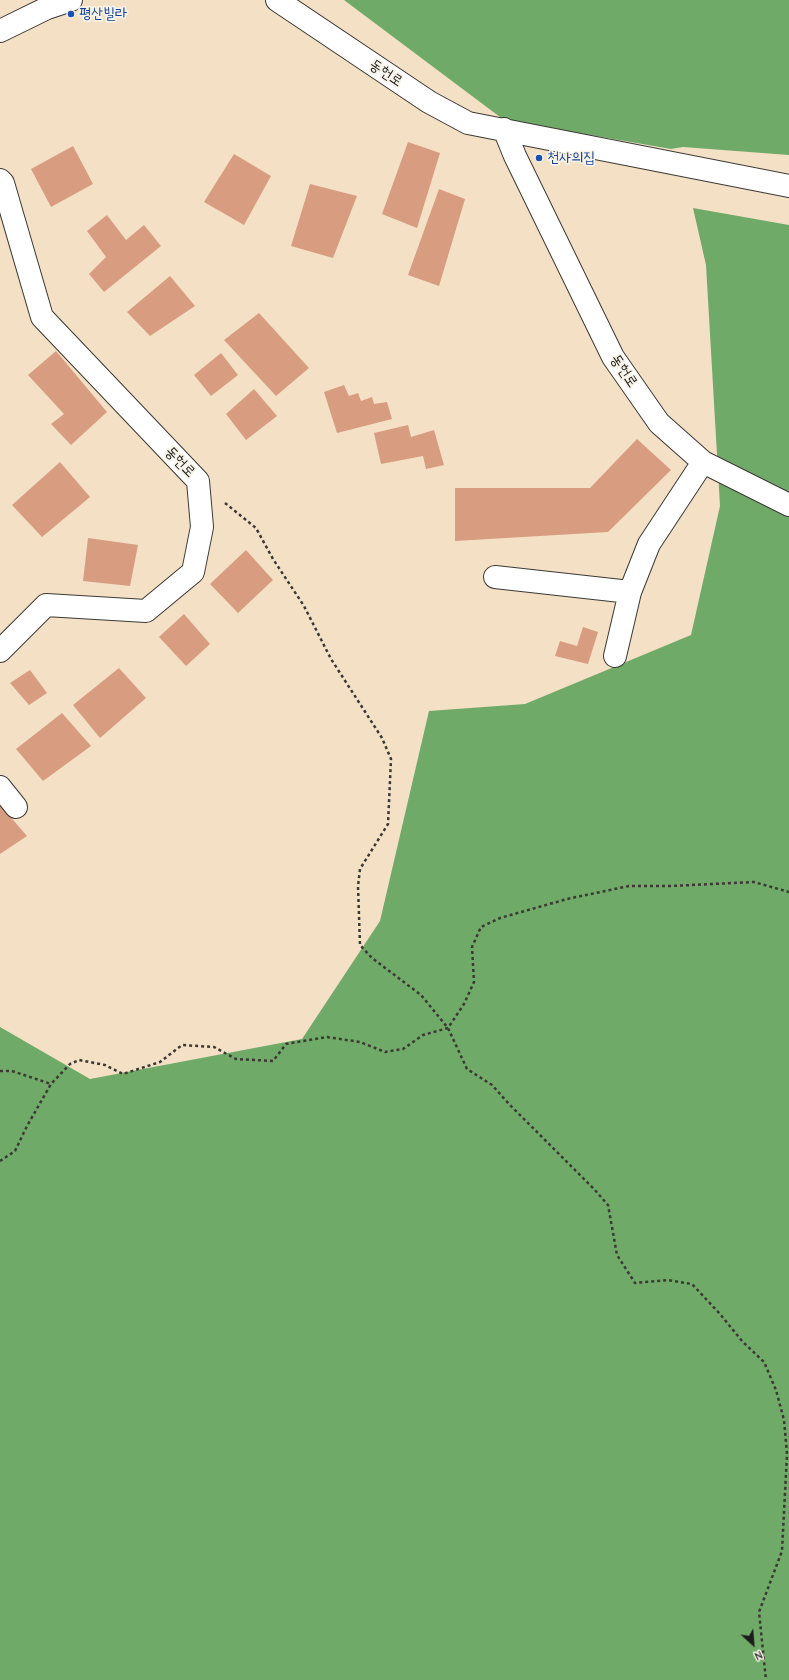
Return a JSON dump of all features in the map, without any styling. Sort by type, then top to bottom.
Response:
[{"type":"street","points":[[0,31],[29,7],[47,8],[71,0]]},
{"type":"street","name":"동헌로","points":[[277,0],[429,102],[468,122],[789,186]]},
{"type":"street","name":"동헌로","points":[[504,129],[515,156],[613,358],[659,423],[703,462],[789,505]]},
{"type":"street","name":"동헌로","points":[[0,180],[3,183],[42,317],[198,481],[202,526],[193,572],[146,611],[46,605],[0,651]]},
{"type":"street","points":[[614,656],[630,592],[649,544],[703,462]]},
{"type":"street","points":[[495,578],[630,592]]},
{"type":"street","points":[[0,788],[16,807]]},
{"type":"path","points":[[198,481],[256,528],[273,559],[304,606],[331,659],[382,738],[390,758],[388,824],[360,869],[358,886],[360,944],[372,958],[421,995],[448,1028],[468,1070],[492,1085],[594,1189],[608,1206],[617,1255],[635,1283],[668,1280],[692,1284],[720,1314],[742,1341],[764,1362],[776,1390],[782,1413],[787,1454],[782,1551],[759,1612],[766,1680]]},
{"type":"path","points":[[0,1161],[15,1151],[27,1126],[51,1084],[70,1064],[79,1060],[105,1065],[123,1074],[160,1062],[182,1046],[214,1046],[236,1059],[273,1061],[286,1044],[327,1037],[360,1042],[385,1052],[403,1048],[423,1036],[448,1028],[464,1004],[474,982],[472,947],[481,927],[500,918],[567,899],[629,886],[672,886],[754,882],[789,892]]},
{"type":"path","points":[[0,1071],[12,1071],[51,1084]]},
{"type":"green space","points":[[344,0],[789,0],[789,155],[683,147],[671,149],[504,120]]},
{"type":"green space","points":[[693,208],[789,225],[789,1680],[0,1680],[0,1027],[90,1079],[302,1039],[380,921],[429,711],[525,704],[691,635],[720,506],[706,265]]},
{"type":"building","points":[[408,142],[440,153],[417,228],[382,214]]},
{"type":"building","points":[[73,146],[93,184],[51,207],[31,169]]},
{"type":"building","points":[[234,154],[271,176],[244,225],[204,202]]},
{"type":"building","points":[[310,184],[357,196],[333,258],[291,246]]},
{"type":"building","points":[[439,189],[465,199],[439,286],[408,275]]},
{"type":"building","points":[[107,215],[126,240],[144,225],[161,246],[104,292],[89,274],[106,257],[87,231]]},
{"type":"building","points":[[170,276],[195,306],[150,336],[127,312]]},
{"type":"building","points":[[259,313],[309,368],[276,396],[224,340]]},
{"type":"building","points":[[56,351],[107,412],[71,445],[51,424],[64,414],[28,375]]},
{"type":"building","points":[[221,353],[238,375],[211,396],[194,375]]},
{"type":"building","points":[[344,385],[349,396],[358,393],[361,401],[372,397],[374,404],[387,402],[392,419],[337,433],[324,392]]},
{"type":"building","points":[[254,389],[277,416],[246,440],[226,414]]},
{"type":"building","points":[[408,425],[411,437],[434,430],[444,465],[426,469],[423,456],[381,464],[374,433]]},
{"type":"building","points":[[637,439],[671,470],[608,532],[455,541],[455,488],[590,488]]},
{"type":"building","points":[[60,462],[90,497],[42,537],[12,505]]},
{"type":"building","points":[[88,538],[138,545],[130,586],[83,581]]},
{"type":"building","points":[[246,550],[273,580],[238,613],[210,584]]},
{"type":"building","points":[[184,614],[210,644],[186,666],[159,637]]},
{"type":"building","points":[[583,627],[598,632],[588,664],[555,656],[560,641],[577,646]]},
{"type":"building","points":[[119,668],[146,698],[100,738],[73,705]]},
{"type":"building","points":[[30,670],[47,693],[29,705],[10,683]]},
{"type":"building","points":[[62,713],[91,746],[43,781],[16,749]]},
{"type":"building","points":[[0,805],[27,836],[0,854]]},
{"type":"place","name":"평산빌라","points":[[71,14]]},
{"type":"place","name":"천사의집","points":[[539,158]]}]
